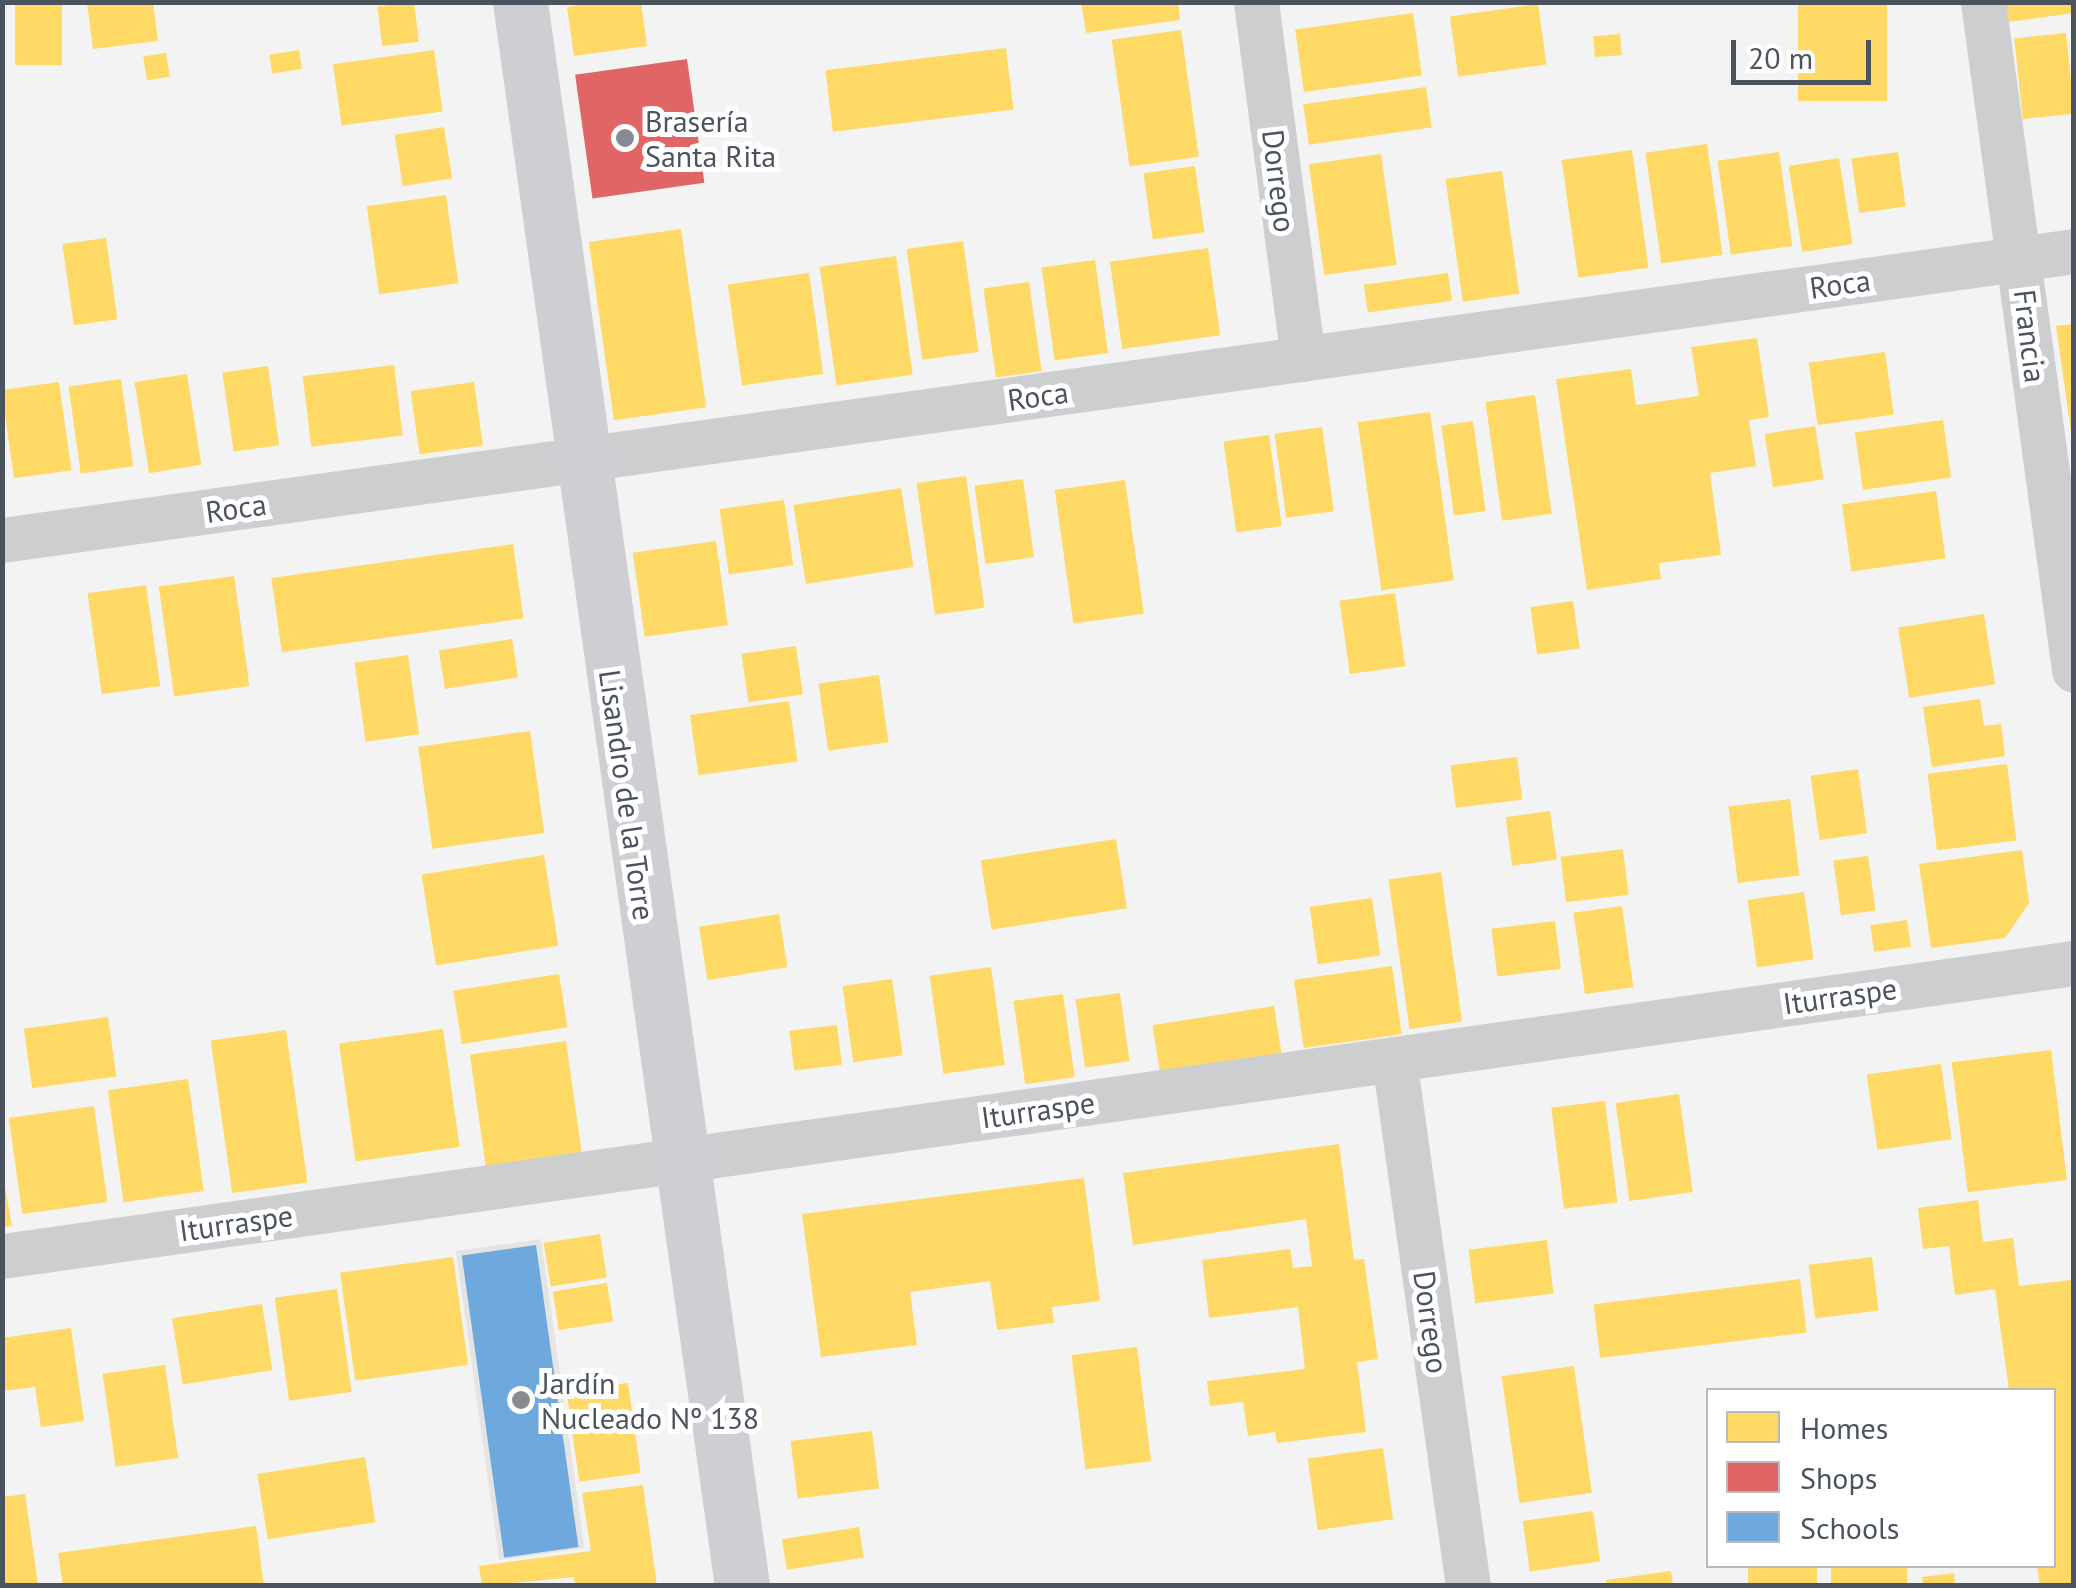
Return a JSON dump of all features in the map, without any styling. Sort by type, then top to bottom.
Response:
[{"type":"main road","name":"Lisandro de la Torre","points":[[520,2],[678,1161],[742,1586]]},
{"type":"street","name":"Dorrego","points":[[1256,2],[1303,359]]},
{"type":"street","name":"Francia","points":[[1983,2],[2074,670]]},
{"type":"street","name":"Roca","points":[[2,540],[2074,251]]},
{"type":"street","name":"Iturraspe","points":[[2,1256],[2074,963]]},
{"type":"street","name":"Dorrego","points":[[1394,1059],[1468,1586]]},
{"type":"shaded area","name":"Jardín Nucleado Nº 138","points":[[541,1239],[584,1548],[499,1560],[456,1251]]},
{"type":"building: Homes","points":[[15,2],[62,2],[62,65],[15,65]]},
{"type":"building: Homes","points":[[87,2],[153,2],[158,41],[93,49]]},
{"type":"building: Homes","points":[[414,2],[419,42],[382,46],[377,7]]},
{"type":"building: Homes","points":[[641,2],[647,46],[574,56],[567,7]]},
{"type":"building: Homes","points":[[1081,2],[1178,2],[1180,20],[1086,33]]},
{"type":"building: Homes","points":[[1798,2],[1887,2],[1887,101],[1798,101]]},
{"type":"building: Homes","points":[[1999,2],[2074,2],[2074,13],[2002,23]]},
{"type":"building: Homes","points":[[1538,4],[1546,64],[1458,77],[1450,16]]},
{"type":"building: Homes","points":[[1413,13],[1422,75],[1304,92],[1295,30]]},
{"type":"building: Homes","points":[[1181,30],[1199,157],[1129,166],[1112,40]]},
{"type":"building: Homes","points":[[2066,33],[2074,114],[2023,119],[2014,38]]},
{"type":"building: Homes","points":[[1620,34],[1622,55],[1595,57],[1593,36]]},
{"type":"building: Homes","points":[[1006,48],[1014,110],[833,132],[825,70]]},
{"type":"building: Homes","points":[[299,50],[302,69],[272,73],[269,55]]},
{"type":"building: Homes","points":[[434,50],[443,111],[342,126],[333,64]]},
{"type":"building: Homes","points":[[166,53],[170,77],[147,80],[143,57]]},
{"type":"building: Homes","points":[[1426,87],[1432,128],[1309,145],[1303,104]]},
{"type":"building: Homes","points":[[444,127],[452,178],[403,186],[395,135]]},
{"type":"building: Homes","points":[[1707,144],[1723,255],[1661,264],[1646,153]]},
{"type":"building: Homes","points":[[1632,150],[1649,268],[1578,278],[1562,160]]},
{"type":"building: Homes","points":[[1779,152],[1792,246],[1731,255],[1718,161]]},
{"type":"building: Homes","points":[[1898,152],[1906,206],[1859,213],[1851,159]]},
{"type":"building: Homes","points":[[1381,154],[1397,265],[1324,275],[1309,164]]},
{"type":"building: Homes","points":[[1839,158],[1853,244],[1802,252],[1789,166]]},
{"type":"building: Homes","points":[[1195,166],[1204,232],[1153,240],[1144,173]]},
{"type":"building: Homes","points":[[1502,171],[1519,294],[1463,302],[1446,179]]},
{"type":"building: Homes","points":[[446,195],[458,283],[379,294],[367,206]]},
{"type":"building: Homes","points":[[681,229],[706,407],[614,420],[589,242]]},
{"type":"building: Homes","points":[[106,238],[117,319],[74,325],[62,244]]},
{"type":"building: Homes","points":[[963,241],[979,352],[922,360],[907,249]]},
{"type":"building: Homes","points":[[1208,248],[1220,335],[1122,349],[1110,262]]},
{"type":"building: Homes","points":[[896,256],[913,375],[836,386],[820,267]]},
{"type":"building: Homes","points":[[1095,260],[1108,353],[1055,361],[1042,268]]},
{"type":"building: Homes","points":[[809,273],[823,374],[742,385],[728,284]]},
{"type":"building: Homes","points":[[1448,273],[1452,301],[1368,313],[1364,285]]},
{"type":"building: Homes","points":[[1029,282],[1042,371],[996,378],[983,288]]},
{"type":"building: Homes","points":[[2074,324],[2074,431],[2071,431],[2056,326]]},
{"type":"building: Homes","points":[[1757,338],[1769,417],[1749,420],[1756,466],[1710,473],[1721,555],[1659,563],[1661,579],[1587,590],[1556,379],[1631,369],[1636,405],[1699,396],[1691,347]]},
{"type":"building: Homes","points":[[1885,352],[1894,414],[1818,425],[1809,363]]},
{"type":"building: Homes","points":[[394,365],[403,435],[311,447],[303,376]]},
{"type":"building: Homes","points":[[268,366],[279,445],[234,452],[222,372]]},
{"type":"building: Homes","points":[[187,374],[201,465],[149,473],[135,382]]},
{"type":"building: Homes","points":[[121,379],[133,466],[81,474],[69,386]]},
{"type":"building: Homes","points":[[59,382],[71,470],[14,478],[2,390]]},
{"type":"building: Homes","points":[[474,382],[483,445],[420,454],[411,391]]},
{"type":"building: Homes","points":[[1535,395],[1552,514],[1502,521],[1485,402]]},
{"type":"building: Homes","points":[[1430,412],[1454,580],[1381,591],[1358,422]]},
{"type":"building: Homes","points":[[1943,420],[1951,477],[1863,490],[1855,432]]},
{"type":"building: Homes","points":[[1473,421],[1486,511],[1454,516],[1441,425]]},
{"type":"building: Homes","points":[[1815,426],[1823,479],[1773,487],[1765,434]]},
{"type":"building: Homes","points":[[1322,427],[1334,511],[1286,518],[1274,434]]},
{"type":"building: Homes","points":[[1269,435],[1282,526],[1236,533],[1223,441]]},
{"type":"building: Homes","points":[[966,476],[985,608],[935,615],[916,483]]},
{"type":"building: Homes","points":[[1023,479],[1034,557],[985,564],[974,486]]},
{"type":"building: Homes","points":[[1125,480],[1144,614],[1073,624],[1055,490]]},
{"type":"building: Homes","points":[[901,488],[914,567],[806,584],[793,505]]},
{"type":"building: Homes","points":[[1936,491],[1945,558],[1851,572],[1842,504]]},
{"type":"building: Homes","points":[[784,500],[793,565],[729,574],[720,509]]},
{"type":"building: Homes","points":[[716,541],[728,625],[645,637],[633,553]]},
{"type":"building: Homes","points":[[513,544],[523,618],[282,652],[271,578]]},
{"type":"building: Homes","points":[[234,576],[249,686],[174,696],[159,587]]},
{"type":"building: Homes","points":[[146,585],[160,686],[102,694],[88,593]]},
{"type":"building: Homes","points":[[1395,593],[1405,666],[1350,674],[1340,601]]},
{"type":"building: Homes","points":[[1573,601],[1580,649],[1537,655],[1530,607]]},
{"type":"building: Homes","points":[[1984,614],[1995,684],[1909,698],[1898,628]]},
{"type":"building: Homes","points":[[512,639],[518,678],[445,689],[439,651]]},
{"type":"building: Homes","points":[[796,646],[803,695],[748,702],[742,654]]},
{"type":"building: Homes","points":[[408,655],[419,734],[366,742],[355,663]]},
{"type":"building: Homes","points":[[879,675],[888,742],[828,751],[819,683]]},
{"type":"building: Homes","points":[[1980,699],[1984,726],[2001,724],[2005,756],[1932,767],[1923,707]]},
{"type":"building: Homes","points":[[789,701],[797,761],[698,775],[690,715]]},
{"type":"building: Homes","points":[[530,731],[544,833],[432,849],[418,747]]},
{"type":"building: Homes","points":[[1517,757],[1522,800],[1456,808],[1450,765]]},
{"type":"building: Homes","points":[[2007,764],[2016,840],[1937,850],[1928,774]]},
{"type":"building: Homes","points":[[1858,769],[1867,833],[1820,840],[1810,776]]},
{"type":"building: Homes","points":[[1790,799],[1799,875],[1738,883],[1728,807]]},
{"type":"building: Homes","points":[[1550,811],[1557,860],[1512,866],[1505,817]]},
{"type":"building: Homes","points":[[1116,839],[1127,908],[992,930],[981,860]]},
{"type":"building: Homes","points":[[1623,849],[1629,895],[1566,902],[1560,857]]},
{"type":"building: Homes","points":[[2022,850],[2029,903],[2005,938],[1931,948],[1919,864]]},
{"type":"building: Homes","points":[[544,855],[558,946],[436,965],[422,874]]},
{"type":"building: Homes","points":[[1868,856],[1876,910],[1841,915],[1833,861]]},
{"type":"building: Homes","points":[[1441,872],[1462,1022],[1410,1029],[1389,879]]},
{"type":"building: Homes","points":[[1804,892],[1813,959],[1757,967],[1748,900]]},
{"type":"building: Homes","points":[[1372,898],[1380,955],[1318,964],[1310,907]]},
{"type":"building: Homes","points":[[1622,906],[1633,987],[1585,994],[1573,913]]},
{"type":"building: Homes","points":[[779,914],[787,967],[707,980],[699,927]]},
{"type":"building: Homes","points":[[1907,920],[1911,947],[1874,952],[1870,925]]},
{"type":"building: Homes","points":[[1555,921],[1561,969],[1497,976],[1491,929]]},
{"type":"building: Homes","points":[[1392,966],[1402,1034],[1304,1048],[1294,980]]},
{"type":"building: Homes","points":[[991,967],[1005,1065],[943,1074],[930,976]]},
{"type":"building: Homes","points":[[559,974],[567,1027],[462,1044],[453,991]]},
{"type":"building: Homes","points":[[892,979],[903,1055],[853,1062],[842,986]]},
{"type":"building: Homes","points":[[1120,993],[1130,1061],[1085,1068],[1075,999]]},
{"type":"building: Homes","points":[[1063,994],[1075,1077],[1025,1084],[1013,1001]]},
{"type":"building: Homes","points":[[1274,1006],[1282,1058],[1161,1078],[1153,1025]]},
{"type":"building: Homes","points":[[108,1017],[116,1076],[32,1088],[24,1029]]},
{"type":"building: Homes","points":[[837,1025],[842,1065],[794,1071],[789,1031]]},
{"type":"building: Homes","points":[[443,1029],[460,1147],[356,1161],[339,1044]]},
{"type":"building: Homes","points":[[286,1030],[307,1183],[232,1193],[211,1041]]},
{"type":"building: Homes","points":[[566,1041],[583,1159],[487,1172],[470,1054]]},
{"type":"building: Homes","points":[[2051,1050],[2067,1180],[1968,1192],[1952,1062]]},
{"type":"building: Homes","points":[[1941,1064],[1952,1139],[1877,1150],[1867,1074]]},
{"type":"building: Homes","points":[[188,1079],[204,1191],[124,1202],[108,1090]]},
{"type":"building: Homes","points":[[1679,1094],[1693,1192],[1629,1201],[1616,1103]]},
{"type":"building: Homes","points":[[1605,1101],[1617,1202],[1564,1209],[1551,1108]]},
{"type":"building: Homes","points":[[94,1106],[107,1202],[22,1214],[9,1118]]},
{"type":"building: Homes","points":[[1339,1144],[1354,1260],[1364,1259],[1378,1359],[1357,1362],[1366,1432],[1277,1443],[1275,1432],[1248,1436],[1243,1402],[1210,1406],[1207,1381],[1305,1369],[1298,1307],[1209,1318],[1202,1260],[1290,1249],[1293,1268],[1312,1266],[1306,1219],[1133,1245],[1123,1173]]},
{"type":"building: Homes","points":[[3,1176],[12,1226],[3,1227]]},
{"type":"building: Homes","points":[[1084,1178],[1100,1301],[1052,1307],[1054,1323],[997,1330],[990,1281],[910,1292],[917,1345],[821,1357],[802,1214]]},
{"type":"building: Homes","points":[[1978,1200],[1983,1242],[2013,1238],[2019,1286],[2072,1280],[2074,1586],[2040,1586],[2037,1568],[2056,1568],[2056,1388],[2009,1388],[1995,1289],[1955,1295],[1949,1246],[1923,1249],[1918,1208]]},
{"type":"building: Homes","points":[[600,1234],[607,1277],[551,1286],[544,1243]]},
{"type":"building: Homes","points":[[1547,1240],[1554,1294],[1475,1303],[1469,1250]]},
{"type":"building: Homes","points":[[453,1257],[468,1365],[355,1381],[340,1273]]},
{"type":"building: Homes","points":[[1872,1257],[1879,1311],[1815,1318],[1808,1265]]},
{"type":"building: Homes","points":[[1800,1279],[1807,1333],[1600,1358],[1594,1304]]},
{"type":"building: Homes","points":[[607,1283],[613,1322],[559,1330],[553,1292]]},
{"type":"building: Homes","points":[[337,1289],[351,1392],[289,1401],[275,1298]]},
{"type":"building: Homes","points":[[262,1304],[272,1370],[183,1384],[172,1318]]},
{"type":"building: Homes","points":[[71,1328],[84,1421],[41,1427],[35,1387],[2,1391],[2,1338]]},
{"type":"building: Homes","points":[[1137,1347],[1151,1461],[1086,1469],[1071,1355]]},
{"type":"building: Homes","points":[[165,1365],[178,1458],[116,1467],[103,1374]]},
{"type":"building: Homes","points":[[1574,1366],[1592,1493],[1520,1503],[1502,1376]]},
{"type":"building: Homes","points":[[628,1383],[641,1473],[579,1482],[567,1392]]},
{"type":"building: Homes","points":[[872,1431],[879,1489],[798,1499],[791,1441]]},
{"type":"building: Homes","points":[[1383,1448],[1393,1519],[1318,1530],[1308,1459]]},
{"type":"building: Homes","points":[[365,1457],[375,1522],[268,1539],[257,1474]]},
{"type":"building: Homes","points":[[643,1485],[657,1586],[575,1586],[574,1577],[482,1586],[479,1566],[591,1551],[582,1493]]},
{"type":"building: Homes","points":[[25,1494],[38,1584],[2,1586],[2,1497]]},
{"type":"building: Homes","points":[[1593,1511],[1600,1562],[1530,1571],[1523,1521]]},
{"type":"building: Homes","points":[[256,1526],[264,1586],[63,1586],[58,1553]]},
{"type":"building: Homes","points":[[859,1527],[864,1558],[787,1570],[782,1539]]},
{"type":"building: Homes","points":[[1748,1568],[1817,1568],[1817,1586],[1748,1586]]},
{"type":"building: Homes","points":[[1831,1568],[1907,1568],[1907,1586],[1831,1586]]},
{"type":"building: Homes","points":[[1671,1571],[1673,1586],[1607,1586],[1606,1580]]},
{"type":"building: Homes","points":[[1954,1573],[1955,1586],[1923,1586],[1922,1577]]},
{"type":"building: Shops","points":[[687,59],[704,183],[592,199],[575,75]]},
{"type":"building: Schools","name":"Jardín Nucleado Nº 138","points":[[536,1245],[578,1547],[504,1557],[462,1255]]},
{"type":"place","name":"Brasería Santa Rita","points":[[625,138]]},
{"type":"place","name":"Jardín Nucleado Nº 138","points":[[521,1400]]}]
